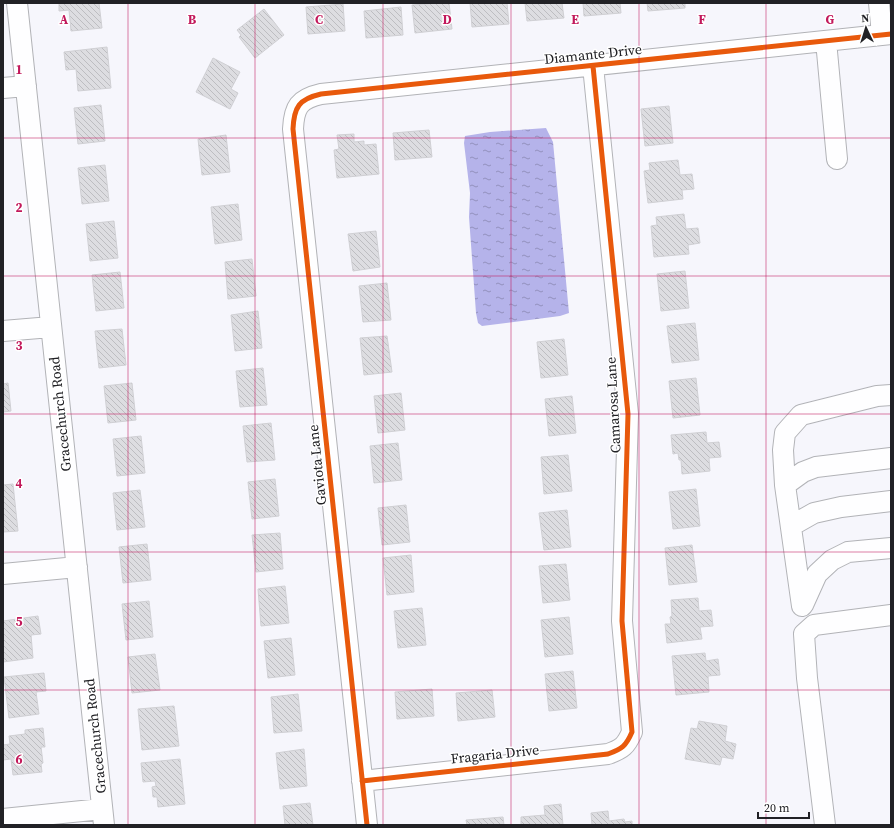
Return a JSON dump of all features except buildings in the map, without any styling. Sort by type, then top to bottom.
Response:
[{"type":"street","name":"Gracechurch Road","points":[[17,3],[103,817]]},
{"type":"street","points":[[879,3],[887,34]]},
{"type":"street","name":"Diamante Drive","points":[[300,104],[309,97],[321,94],[887,34]]},
{"type":"street","points":[[826,41],[837,160]]},
{"type":"street","name":"Camarosa Lane","points":[[593,66],[628,414],[622,596],[622,621],[632,720],[632,732],[628,742]]},
{"type":"street","points":[[3,88],[26,86]]},
{"type":"street","name":"Gaviota Lane","points":[[300,104],[294,115],[293,129],[367,825]]},
{"type":"street","points":[[3,331],[51,326]]},
{"type":"street","points":[[825,825],[807,678],[802,606],[785,486],[783,450],[785,433],[801,415],[877,396],[891,395]]},
{"type":"street","points":[[785,486],[803,472],[816,467],[891,458]]},
{"type":"street","points":[[791,526],[814,513],[841,507],[891,501]]},
{"type":"street","points":[[802,606],[816,574],[832,560],[848,552],[891,548]]},
{"type":"street","points":[[3,574],[77,567]]},
{"type":"street","points":[[804,634],[814,625],[891,615]]},
{"type":"street","name":"Fragaria Drive","points":[[362,781],[608,754],[620,749],[628,742]]},
{"type":"street","points":[[3,819],[103,817]]},
{"type":"water","points":[[546,128],[553,142],[569,313],[560,316],[482,326],[478,323],[476,313],[469,217],[470,193],[464,143],[465,136],[490,132]]},
{"type":"cycle path","points":[[367,825],[293,129],[296,110],[299,105],[307,98],[321,94],[891,34]]},
{"type":"cycle path","points":[[362,781],[608,754],[623,746],[628,741],[632,732],[622,621],[628,414],[593,66]]}]
